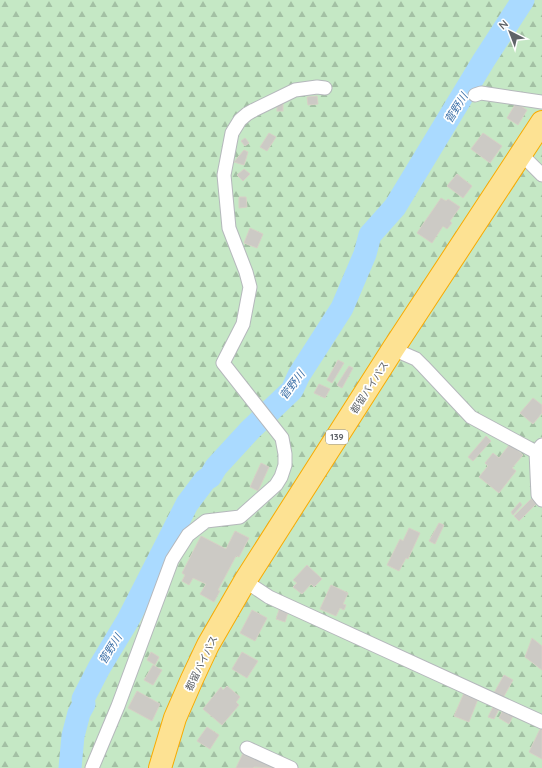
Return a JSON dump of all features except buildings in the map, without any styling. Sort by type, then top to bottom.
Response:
[{"type":"highway","name":"都留バイパス","points":[[160,768],[175,718],[192,679],[208,645],[245,581],[393,349],[542,122]]},
{"type":"street","points":[[92,768],[118,706],[172,560],[188,535],[206,521],[240,517],[276,486],[281,477],[285,464],[282,438],[224,363],[243,324],[250,287],[246,272],[229,228],[224,175],[232,133],[240,120],[247,114],[295,90],[317,87],[325,88]]},
{"type":"street","points":[[475,96],[481,93],[542,102]]},
{"type":"street","points":[[521,154],[542,175]]},
{"type":"street","points":[[393,349],[416,359],[470,417],[539,449],[538,495],[542,500]]},
{"type":"street","points":[[245,581],[270,597],[290,607],[542,722]]},
{"type":"street","points":[[247,748],[290,768]]},
{"type":"green space","points":[[0,0],[542,0],[542,768],[0,768]]},
{"type":"waterway","name":"菅野川","points":[[70,768],[73,736],[79,713],[84,704],[83,699],[99,668],[128,620],[187,504],[205,480],[210,477],[216,467],[250,430],[292,390],[299,375],[342,308],[365,254],[370,235],[395,207],[484,60],[523,0]]}]
